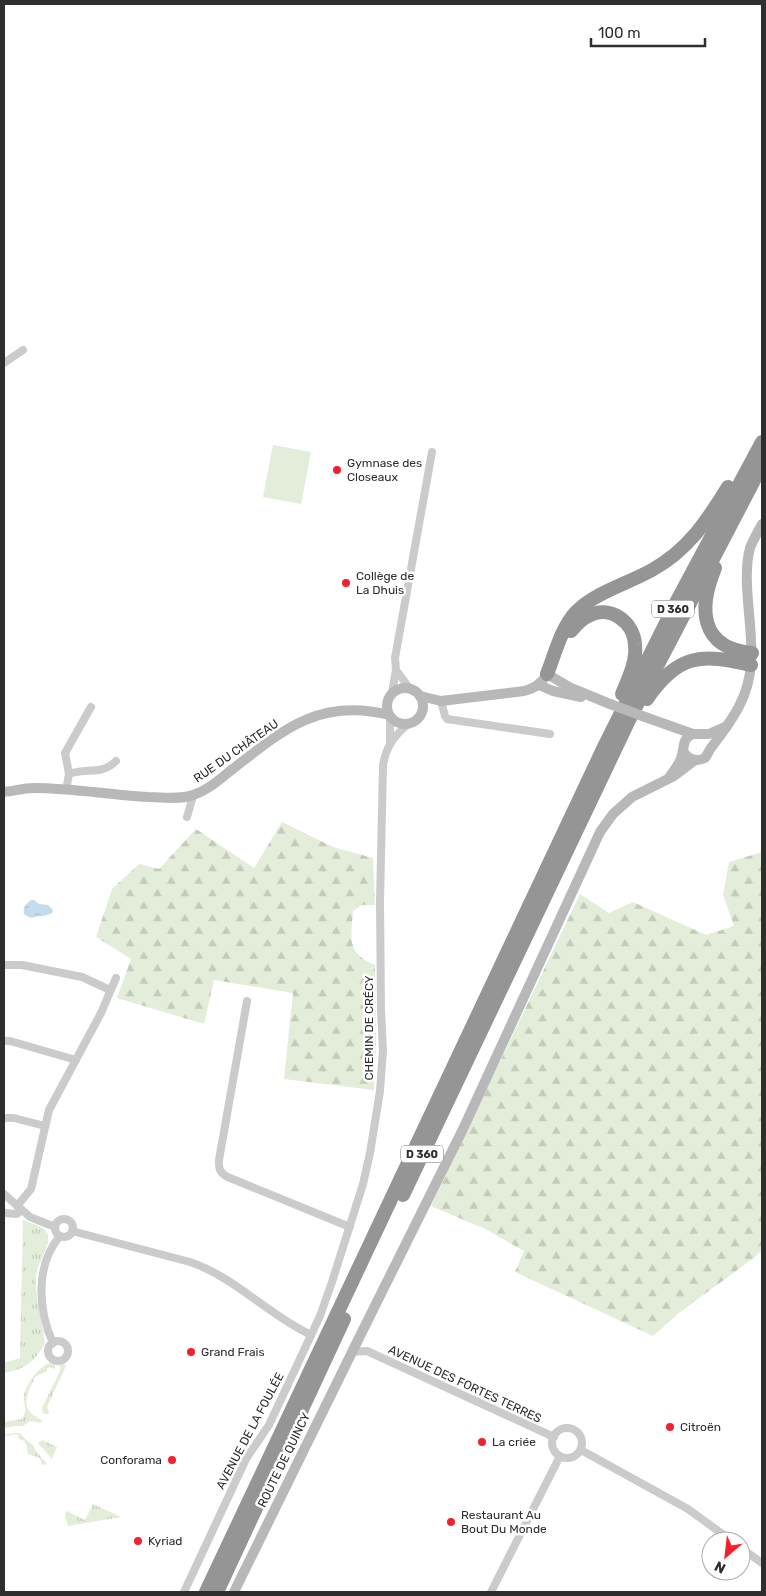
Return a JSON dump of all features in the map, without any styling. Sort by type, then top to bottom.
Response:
[{"type":"highway","name":"D 360","points":[[206,1592],[603,749],[679,597],[762,442]]},
{"type":"highway","name":"D 360","points":[[217,1592],[364,1277],[630,718],[762,465]]},
{"type":"highway","points":[[543,679],[558,648],[563,631],[576,613],[598,596],[653,570],[686,545],[710,516],[736,476],[747,470]]},
{"type":"highway","points":[[749,488],[751,498],[718,560],[711,578],[704,609],[706,622],[711,633],[720,642],[752,659]]},
{"type":"highway","points":[[558,648],[578,623],[588,615],[601,612],[614,614],[625,622],[633,632],[636,646],[634,660],[620,700],[601,740],[603,749]]},
{"type":"highway","points":[[630,718],[640,711],[660,682],[686,662],[704,658],[752,659]]},
{"type":"street","points":[[4,363],[23,350]]},
{"type":"street","points":[[432,452],[395,658],[396,670],[392,693],[387,704],[390,716],[398,723],[407,724],[416,721],[422,713],[441,701]]},
{"type":"street","points":[[658,721],[674,733],[688,758],[695,760],[705,758],[743,702],[749,682],[752,659],[746,570],[750,547],[762,524]]},
{"type":"street","points":[[396,670],[410,689]]},
{"type":"street","points":[[420,696],[441,701],[524,691],[534,688],[543,679],[561,683],[610,704],[698,734],[708,740],[709,750]]},
{"type":"street","points":[[392,693],[400,688],[416,692],[420,696],[423,705],[422,713]]},
{"type":"street","points":[[441,701],[447,719],[550,734]]},
{"type":"street","points":[[66,790],[69,774],[65,753],[91,707]]},
{"type":"street","name":"RUE DU CHÂTEAU","points":[[4,791],[33,788],[126,796],[176,798],[193,796],[208,788],[288,729],[306,719],[330,711],[347,710],[367,710],[390,716]]},
{"type":"street","name":"CHEMIN DE CRÉCY","points":[[390,716],[390,742]]},
{"type":"street","name":"CHEMIN DE CRÉCY","points":[[311,1334],[332,1282],[363,1184],[380,1091],[383,1050],[380,902],[383,764],[390,742],[407,724]]},
{"type":"street","points":[[663,781],[676,768],[686,738],[698,734],[709,734],[729,725]]},
{"type":"street","name":"ROUTE DE QUINCY","points":[[234,1592],[463,1129],[600,832],[613,814],[632,798],[674,776],[695,760]]},
{"type":"street","points":[[69,774],[77,770],[102,770],[110,767],[116,761]]},
{"type":"street","points":[[187,817],[193,796]]},
{"type":"street","points":[[4,965],[22,965],[82,977],[110,990]]},
{"type":"street","points":[[4,1212],[17,1214],[31,1189],[50,1110],[101,1013],[116,978]]},
{"type":"street","points":[[247,1001],[219,1160],[219,1170],[230,1178],[350,1227]]},
{"type":"street","points":[[4,1041],[10,1041],[76,1060]]},
{"type":"street","points":[[4,1118],[14,1118],[45,1126]]},
{"type":"street","points":[[4,1194],[30,1217],[55,1227]]},
{"type":"street","points":[[65,1220],[72,1225],[72,1231],[66,1237],[60,1236],[56,1232],[57,1222],[65,1220]]},
{"type":"street","points":[[72,1231],[207,1268],[231,1282],[288,1322],[311,1334]]},
{"type":"street","points":[[53,1343],[43,1305],[41,1280],[43,1267],[49,1252],[60,1236]]},
{"type":"street","name":"AVENUE DE LA FOULÉE","points":[[184,1592],[246,1459],[269,1425],[311,1334]]},
{"type":"street","name":"AVENUE DES FORTES TERRES","points":[[358,1340],[367,1351]]},
{"type":"street","name":"AVENUE DES FORTES TERRES","points":[[352,1352],[367,1351],[554,1437]]},
{"type":"street","points":[[564,1428],[574,1430],[582,1440],[581,1450],[570,1458],[560,1456],[552,1445],[556,1433],[564,1428]]},
{"type":"street","points":[[581,1450],[688,1509],[718,1531]]},
{"type":"street","points":[[491,1592],[560,1456]]},
{"type":"street","points":[[751,1555],[762,1563]]},
{"type":"green space","points":[[273,445],[311,452],[301,504],[263,497]]},
{"type":"green space","points":[[282,822],[333,847],[373,858],[375,905],[362,905],[353,911],[351,937],[352,944],[359,955],[375,965],[376,1047],[374,1090],[284,1079],[293,993],[214,980],[204,1024],[117,998],[131,959],[96,937],[112,889],[139,864],[159,869],[196,829],[254,868]]},
{"type":"green space","points":[[762,852],[762,1250],[679,1313],[653,1336],[515,1272],[524,1251],[485,1229],[431,1206],[580,894],[609,913],[633,902],[706,935],[734,926],[723,895],[729,862]]},
{"type":"green space","points":[[23,1220],[43,1228],[48,1234],[47,1244],[36,1276],[45,1343],[36,1357],[27,1364],[4,1373],[4,1363],[20,1358]]},
{"type":"green space","points":[[50,1363],[55,1365],[55,1368],[47,1368],[47,1371],[35,1377],[26,1401],[34,1416],[42,1420],[41,1423],[30,1421],[23,1426],[4,1428],[4,1422],[22,1419],[25,1412],[24,1396],[27,1387],[33,1376]]},
{"type":"green space","points":[[60,1365],[66,1365],[65,1368],[47,1407],[49,1412],[48,1414],[43,1414],[42,1408],[60,1371]]},
{"type":"green space","points":[[20,1433],[33,1445],[47,1464],[42,1465],[40,1458],[28,1454],[26,1444],[19,1439],[18,1434],[4,1436]]},
{"type":"green space","points":[[42,1440],[57,1447],[52,1459],[38,1443]]},
{"type":"green space","points":[[93,1504],[121,1517],[68,1526],[65,1516],[67,1511],[85,1520]]},
{"type":"water","points":[[31,900],[39,904],[48,905],[53,910],[52,913],[32,918],[26,916],[24,908]]},
{"type":"place","name":"Gymnase des Closeaux","points":[[337,470]]},
{"type":"place","name":"Collège de La Dhuis","points":[[346,583]]},
{"type":"place","name":"Grand Frais","points":[[191,1352]]},
{"type":"place","name":"Citroën","points":[[670,1427]]},
{"type":"place","name":"La criée","points":[[482,1442]]},
{"type":"place","name":"Conforama","points":[[172,1460]]},
{"type":"place","name":"Restaurant Au Bout Du Monde","points":[[451,1522]]},
{"type":"place","name":"Kyriad","points":[[138,1541]]}]
